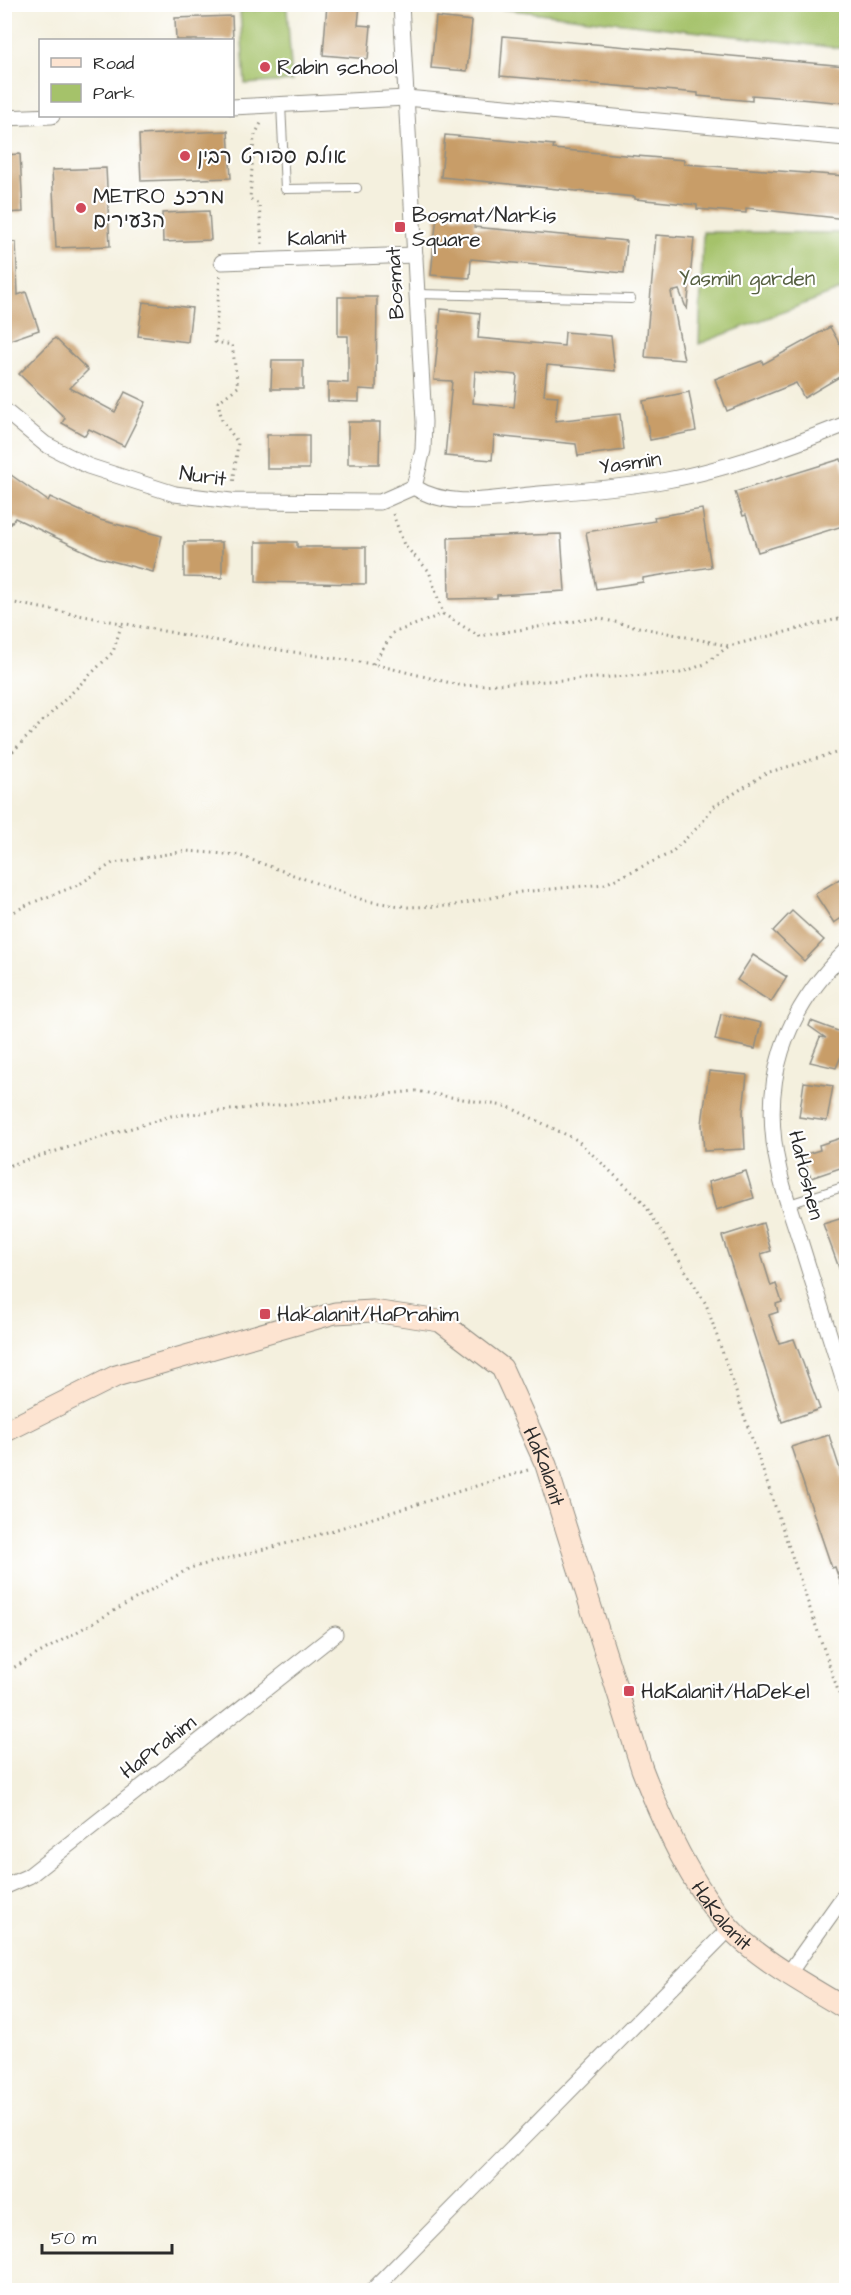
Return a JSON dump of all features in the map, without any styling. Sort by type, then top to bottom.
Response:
[{"type":"street","name":"Bosmat","points":[[401,4],[424,422],[423,450],[414,487]]},
{"type":"street","points":[[234,107],[406,98],[846,138]]},
{"type":"street","points":[[4,118],[39,117]]},
{"type":"street","name":"Kalanit","points":[[222,262],[415,255]]},
{"type":"street","name":"Nurit","points":[[4,410],[45,444],[88,466],[175,494],[231,501],[380,502],[414,487]]},
{"type":"street","name":"Yasmin","points":[[414,487],[425,494],[446,500],[479,500],[668,480],[739,461],[846,424]]},
{"type":"street","name":"HaHoshen","points":[[846,951],[813,988],[797,1011],[785,1036],[772,1094],[772,1125],[779,1172],[846,1388]]},
{"type":"street","name":"HaKalanit","points":[[4,1431],[116,1376],[335,1313],[373,1311],[440,1321],[502,1368],[546,1465],[653,1798],[684,1861],[730,1928],[764,1958],[846,2009]]},
{"type":"street","name":"HaPrahim","points":[[4,1887],[29,1876],[335,1634]]},
{"type":"street","points":[[789,1973],[846,1893]]},
{"type":"street","points":[[373,2290],[730,1928]]},
{"type":"lane","points":[[275,105],[285,189],[357,188]]},
{"type":"lane","points":[[417,294],[631,299]]},
{"type":"lane","points":[[789,1204],[846,1186]]},
{"type":"path","points":[[263,261],[259,204],[250,199],[254,137],[275,105]]},
{"type":"path","points":[[222,262],[215,342],[232,345],[238,371],[238,387],[218,402],[222,420],[238,442],[231,501]]},
{"type":"path","points":[[387,500],[404,545],[429,571],[442,614],[479,636],[596,618],[729,646]]},
{"type":"path","points":[[4,602],[206,639],[373,664],[463,686],[681,673],[705,664],[729,646],[846,617]]},
{"type":"path","points":[[373,664],[393,633],[442,614]]},
{"type":"path","points":[[4,759],[113,652],[122,623]]},
{"type":"path","points":[[4,917],[29,904],[78,885],[113,863],[186,851],[238,855],[366,902],[408,908],[450,906],[521,892],[604,884],[671,853],[701,824],[713,807],[766,773],[846,750]]},
{"type":"path","points":[[4,1167],[171,1116],[416,1091],[509,1107],[577,1140],[644,1203],[706,1304],[846,1714]]},
{"type":"path","points":[[4,1673],[190,1568],[308,1538],[546,1465]]},
{"type":"green space","points":[[846,5],[846,49],[479,6]]},
{"type":"green space","points":[[287,8],[292,81],[245,84],[240,11]]},
{"type":"green space","name":"Yasmin garden","points":[[703,232],[846,233],[846,288],[699,344]]},
{"type":"building","points":[[327,4],[360,4],[358,25],[371,26],[368,59],[323,55]]},
{"type":"building","points":[[232,16],[233,39],[176,39],[175,18]]},
{"type":"building","points":[[436,17],[472,21],[467,71],[431,68]]},
{"type":"building","points":[[503,36],[846,66],[846,103],[752,95],[752,101],[698,96],[698,93],[500,76]]},
{"type":"building","name":"אולם ספורט רבין","points":[[228,131],[231,178],[141,181],[139,135]]},
{"type":"building","points":[[445,135],[554,145],[553,149],[684,160],[684,164],[846,176],[846,219],[746,208],[746,213],[697,209],[697,205],[635,199],[635,197],[441,177]]},
{"type":"building","points":[[20,154],[23,212],[4,213],[4,155]]},
{"type":"building","name":"METRO מרכז הצעירים","points":[[106,168],[110,246],[56,248],[52,170]]},
{"type":"building","points":[[209,211],[211,240],[163,242],[162,213]]},
{"type":"building","points":[[437,214],[475,218],[474,227],[627,241],[624,273],[471,259],[470,278],[431,275]]},
{"type":"building","points":[[656,235],[694,238],[687,310],[679,290],[671,292],[684,360],[645,357]]},
{"type":"building","points":[[16,242],[18,295],[26,292],[39,330],[4,342],[4,243]]},
{"type":"building","points":[[338,297],[377,297],[376,390],[359,389],[359,402],[328,401],[328,382],[348,383],[348,336],[338,336]]},
{"type":"building","points":[[143,302],[192,308],[188,342],[138,336]]},
{"type":"building","points":[[441,309],[480,313],[478,338],[564,346],[565,332],[611,336],[615,371],[547,365],[544,395],[558,396],[555,421],[620,414],[624,450],[578,456],[576,444],[494,436],[492,460],[445,456],[452,381],[434,380]],"holes":[[[475,371],[517,375],[514,407],[473,403]]]},
{"type":"building","points":[[830,327],[846,355],[846,373],[804,398],[796,383],[727,411],[715,379],[762,361],[763,364]]},
{"type":"building","points":[[55,338],[88,370],[70,388],[115,412],[125,392],[146,402],[124,446],[89,429],[85,436],[62,423],[65,418],[19,374]]},
{"type":"building","points":[[272,360],[303,360],[303,389],[271,389]]},
{"type":"building","points":[[689,392],[696,431],[650,440],[643,401]]},
{"type":"building","points":[[348,422],[380,422],[379,464],[348,464]]},
{"type":"building","points":[[267,435],[309,435],[309,469],[267,469]]},
{"type":"building","points":[[841,459],[846,476],[846,525],[758,552],[746,515],[743,516],[735,492]]},
{"type":"building","points":[[4,470],[48,501],[50,497],[100,520],[162,536],[153,572],[97,557],[15,518],[4,532]]},
{"type":"building","points":[[702,509],[711,567],[643,578],[643,582],[596,589],[586,532],[655,521],[654,517]]},
{"type":"building","points":[[561,534],[565,591],[497,595],[497,598],[449,599],[448,538]]},
{"type":"building","points":[[184,542],[222,542],[222,578],[184,577]]},
{"type":"building","points":[[256,542],[297,542],[297,547],[366,547],[366,584],[256,582]]},
{"type":"building","points":[[841,878],[846,886],[846,915],[834,923],[815,894]]},
{"type":"building","points":[[792,911],[824,940],[804,961],[773,931]]},
{"type":"building","points":[[753,955],[787,977],[771,1002],[737,980]]},
{"type":"building","points":[[721,1014],[761,1023],[755,1049],[715,1040]]},
{"type":"building","points":[[811,1021],[846,1034],[846,1051],[844,1049],[836,1068],[810,1062],[820,1037],[826,1038],[809,1026]]},
{"type":"building","points":[[709,1071],[747,1075],[743,1112],[745,1149],[704,1151],[702,1124]]},
{"type":"building","points":[[804,1082],[833,1086],[827,1121],[799,1117]]},
{"type":"building","points":[[841,1138],[846,1155],[846,1166],[811,1178],[803,1155],[820,1150],[819,1145]]},
{"type":"building","points":[[746,1171],[754,1198],[716,1210],[708,1182]]},
{"type":"building","points":[[846,1217],[846,1279],[843,1279],[823,1224]]},
{"type":"building","points":[[763,1223],[771,1251],[761,1254],[771,1286],[776,1284],[782,1302],[776,1304],[778,1312],[769,1315],[779,1343],[794,1339],[820,1409],[782,1422],[722,1236]]},
{"type":"building","points":[[829,1435],[844,1482],[846,1481],[846,1593],[844,1593],[835,1567],[832,1568],[791,1447]]},
{"type":"place","name":"Rabin school","points":[[265,67]]},
{"type":"place","name":"אולם ספורט רבין","points":[[185,156]]},
{"type":"place","name":"METRO מרכז הצעירים","points":[[81,208]]},
{"type":"place","name":"Bosmat/Narkis Square","points":[[400,227]]},
{"type":"place","name":"Hakalanit/HaPrahim","points":[[265,1314]]},
{"type":"place","name":"HaKalanit/HaDekel","points":[[629,1691]]}]
